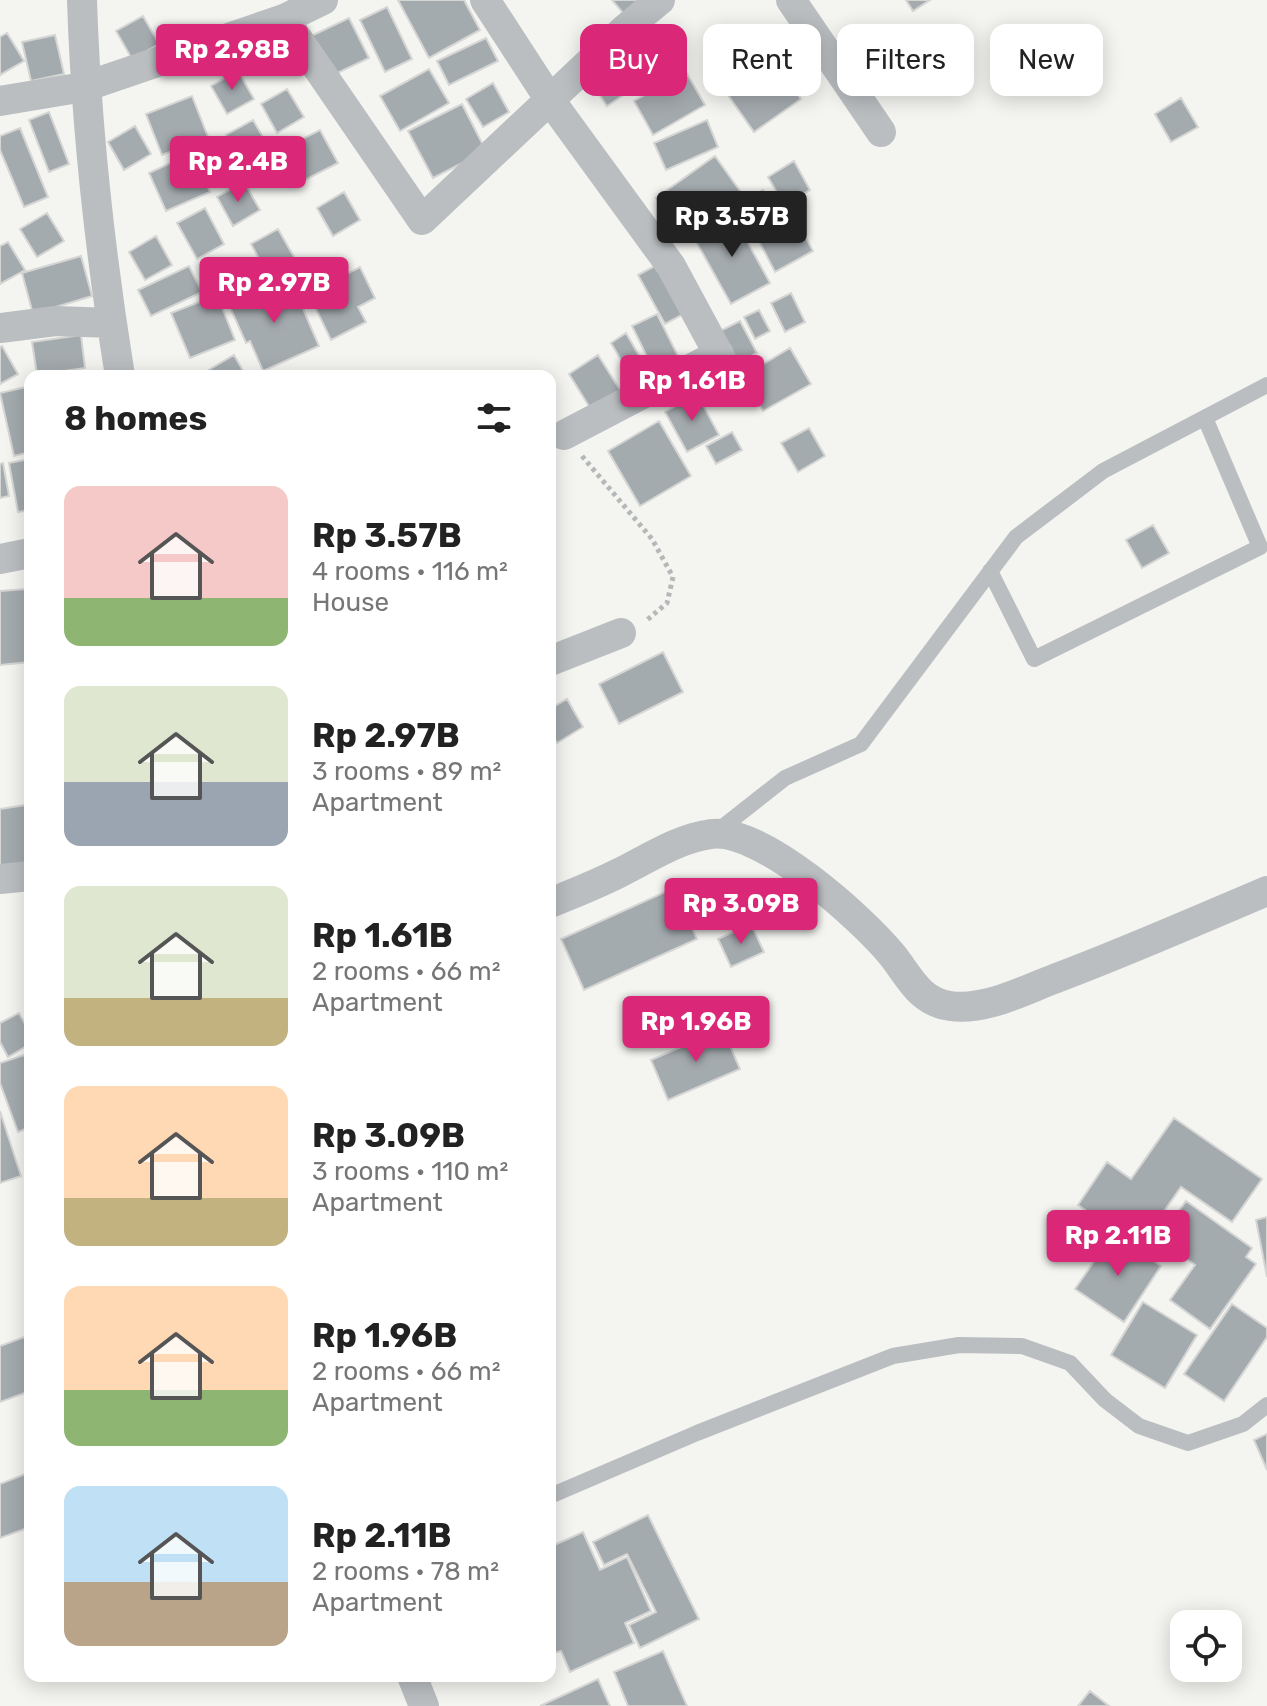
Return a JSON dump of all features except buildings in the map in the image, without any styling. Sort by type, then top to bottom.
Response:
[{"type":"street","points":[[82,0],[84,87],[119,370]]},
{"type":"street","points":[[0,101],[84,87],[284,19],[323,0]]},
{"type":"street","points":[[485,0],[550,100],[671,266],[739,392]]},
{"type":"street","points":[[284,19],[422,220],[625,29],[660,0]]},
{"type":"street","points":[[791,0],[881,132]]},
{"type":"street","points":[[0,328],[56,321],[112,323]]},
{"type":"street","points":[[564,435],[719,354]]},
{"type":"street","points":[[0,559],[24,554]]},
{"type":"street","points":[[556,659],[621,633]]},
{"type":"street","points":[[556,900],[616,875],[683,840],[715,833],[751,841],[823,889],[866,926],[916,989],[931,1002],[952,1007],[993,1002],[1120,954],[1267,891]]},
{"type":"street","points":[[0,879],[24,877]]},
{"type":"street","points":[[414,1682],[424,1706]]},
{"type":"lane","points":[[715,833],[785,778],[861,744],[1016,537],[1103,471],[1267,385]]},
{"type":"lane","points":[[990,571],[1034,659],[1260,547],[1205,418]]},
{"type":"lane","points":[[556,1493],[697,1433],[893,1356],[959,1345],[1022,1346],[1070,1363],[1105,1400],[1139,1426],[1188,1443],[1243,1424],[1267,1405]]},
{"type":"path","points":[[564,435],[652,539],[673,577],[667,603],[650,618],[621,633]]}]
